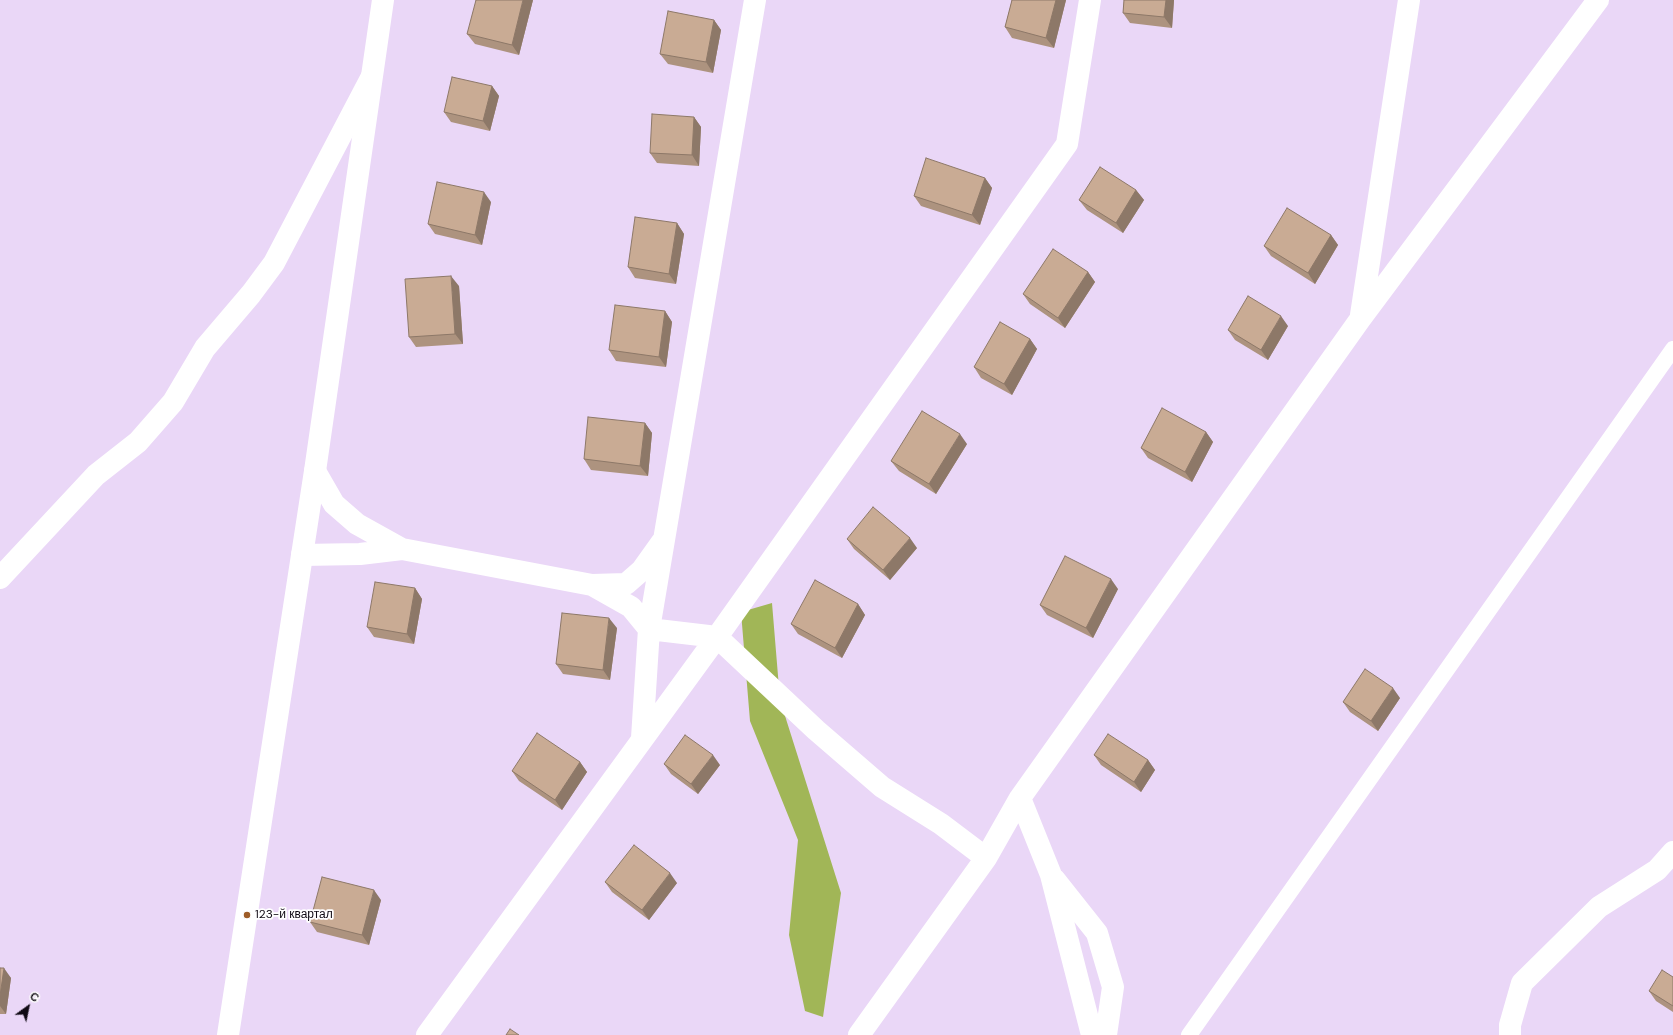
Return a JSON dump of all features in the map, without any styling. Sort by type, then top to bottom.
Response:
[{"type":"street","points":[[228,1035],[315,471],[383,0]]},
{"type":"street","points":[[642,738],[649,630],[755,0]]},
{"type":"street","points":[[427,1035],[717,637],[1067,144],[1090,0]]},
{"type":"street","points":[[1361,318],[1409,0]]},
{"type":"street","points":[[859,1035],[986,858],[1020,798],[1361,318],[1598,0]]},
{"type":"street","points":[[0,578],[96,475],[138,442],[173,402],[205,348],[251,294],[274,263],[372,76]]},
{"type":"street","points":[[315,471],[334,504],[357,524],[402,549]]},
{"type":"street","points":[[302,555],[360,554],[402,549],[592,585],[626,584],[642,570],[664,539]]},
{"type":"street","points":[[592,585],[631,607],[649,630],[717,637],[816,730],[882,786],[941,824],[986,858]]},
{"type":"street","points":[[1020,798],[1051,875],[1092,1035]]},
{"type":"street","points":[[1510,1035],[1510,1025],[1522,983],[1599,908],[1657,870],[1673,852]]},
{"type":"street","points":[[1051,875],[1097,933],[1113,987],[1106,1035]]},
{"type":"lane","points":[[1189,1035],[1673,349]]},
{"type":"green space","points":[[772,603],[780,700],[841,893],[823,1017],[805,1011],[789,935],[798,840],[750,721],[741,612]]},
{"type":"building","points":[[476,0],[523,0],[512,45],[467,34]]},
{"type":"building","points":[[1012,0],[1056,0],[1046,38],[1005,27]]},
{"type":"building","points":[[1124,0],[1166,0],[1164,17],[1123,13]]},
{"type":"building","points":[[668,11],[714,20],[706,62],[660,54]]},
{"type":"building","points":[[452,77],[492,86],[483,121],[444,112]]},
{"type":"building","points":[[652,114],[694,117],[692,155],[650,153]]},
{"type":"building","points":[[926,158],[985,178],[972,215],[914,196]]},
{"type":"building","points":[[1100,167],[1136,190],[1116,223],[1079,200]]},
{"type":"building","points":[[437,182],[484,192],[475,235],[428,224]]},
{"type":"building","points":[[1287,208],[1331,235],[1308,273],[1264,246]]},
{"type":"building","points":[[635,217],[677,223],[669,274],[628,267]]},
{"type":"building","points":[[1053,249],[1088,272],[1058,318],[1023,294]]},
{"type":"building","points":[[451,276],[455,334],[409,337],[405,279]]},
{"type":"building","points":[[1248,296],[1281,316],[1261,350],[1228,330]]},
{"type":"building","points":[[615,305],[665,311],[659,357],[609,350]]},
{"type":"building","points":[[1000,322],[1030,339],[1004,384],[974,367]]},
{"type":"building","points":[[1162,408],[1206,432],[1185,472],[1141,448]]},
{"type":"building","points":[[922,411],[960,434],[929,484],[891,461]]},
{"type":"building","points":[[588,417],[645,423],[640,466],[584,459]]},
{"type":"building","points":[[873,507],[910,538],[883,570],[847,539]]},
{"type":"building","points":[[1065,556],[1111,579],[1086,628],[1040,605]]},
{"type":"building","points":[[815,580],[858,604],[835,648],[791,624]]},
{"type":"building","points":[[375,582],[415,588],[407,634],[367,627]]},
{"type":"building","points":[[562,613],[609,618],[603,670],[556,664]]},
{"type":"building","points":[[1365,669],[1393,688],[1371,721],[1343,702]]},
{"type":"building","points":[[537,733],[580,762],[555,800],[512,771]]},
{"type":"building","points":[[1108,734],[1148,760],[1134,782],[1094,755]]},
{"type":"building","points":[[685,735],[713,755],[691,784],[664,764]]},
{"type":"building","points":[[634,845],[670,873],[642,910],[605,882]]},
{"type":"building","points":[[322,877],[374,890],[362,935],[310,922]]},
{"type":"building","points":[[0,968],[4,968],[0,996]]},
{"type":"building","points":[[1662,970],[1673,977],[1673,1006],[1649,991]]},
{"type":"building","points":[[510,1029],[519,1035],[506,1035]]},
{"type":"place","name":"123-й квартал","points":[[247,915]]}]
